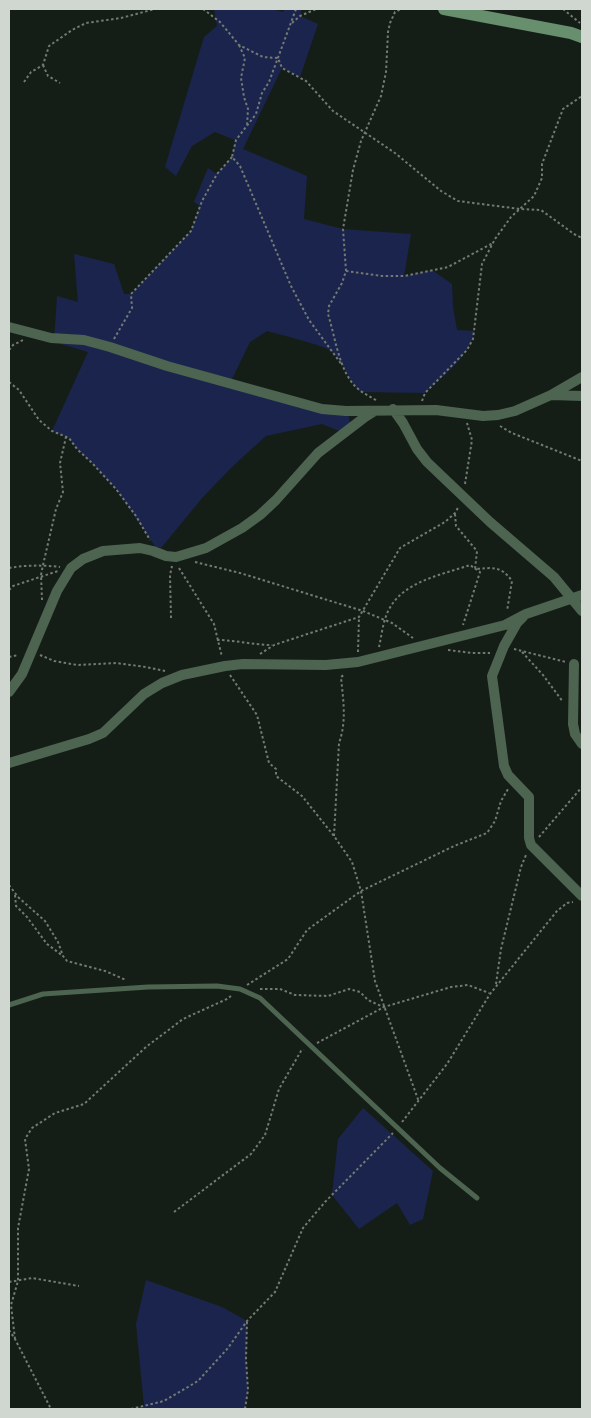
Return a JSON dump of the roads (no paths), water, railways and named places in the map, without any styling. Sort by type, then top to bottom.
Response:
[{"type":"street","points":[[444,9],[582,36]]},
{"type":"street","points":[[9,326],[51,338],[84,340],[110,346],[166,366],[300,404],[330,410],[376,406],[419,411],[436,410],[483,416],[498,415],[551,396],[582,377]]},
{"type":"street","points":[[551,396],[582,396]]},
{"type":"street","points":[[9,692],[22,674],[57,591],[71,568],[83,559],[103,550],[140,548],[175,557],[206,548],[242,528],[260,515],[318,453],[365,417],[376,406]]},
{"type":"street","points":[[393,409],[403,422],[420,455],[490,522],[554,577],[582,611]]},
{"type":"street","points":[[9,763],[104,733],[144,694],[162,683],[182,675],[243,664],[326,665],[358,662],[460,638],[474,632],[505,625],[526,614],[582,595]]},
{"type":"street","points":[[526,614],[517,623],[504,646],[492,676],[504,766],[513,780],[529,797],[529,838],[531,845],[578,899]]},
{"type":"street","points":[[574,664],[573,719],[575,734],[582,744]]},
{"type":"lane","points":[[9,1005],[43,994],[136,988],[217,986],[240,988],[260,998],[440,1168],[477,1198]]}]
